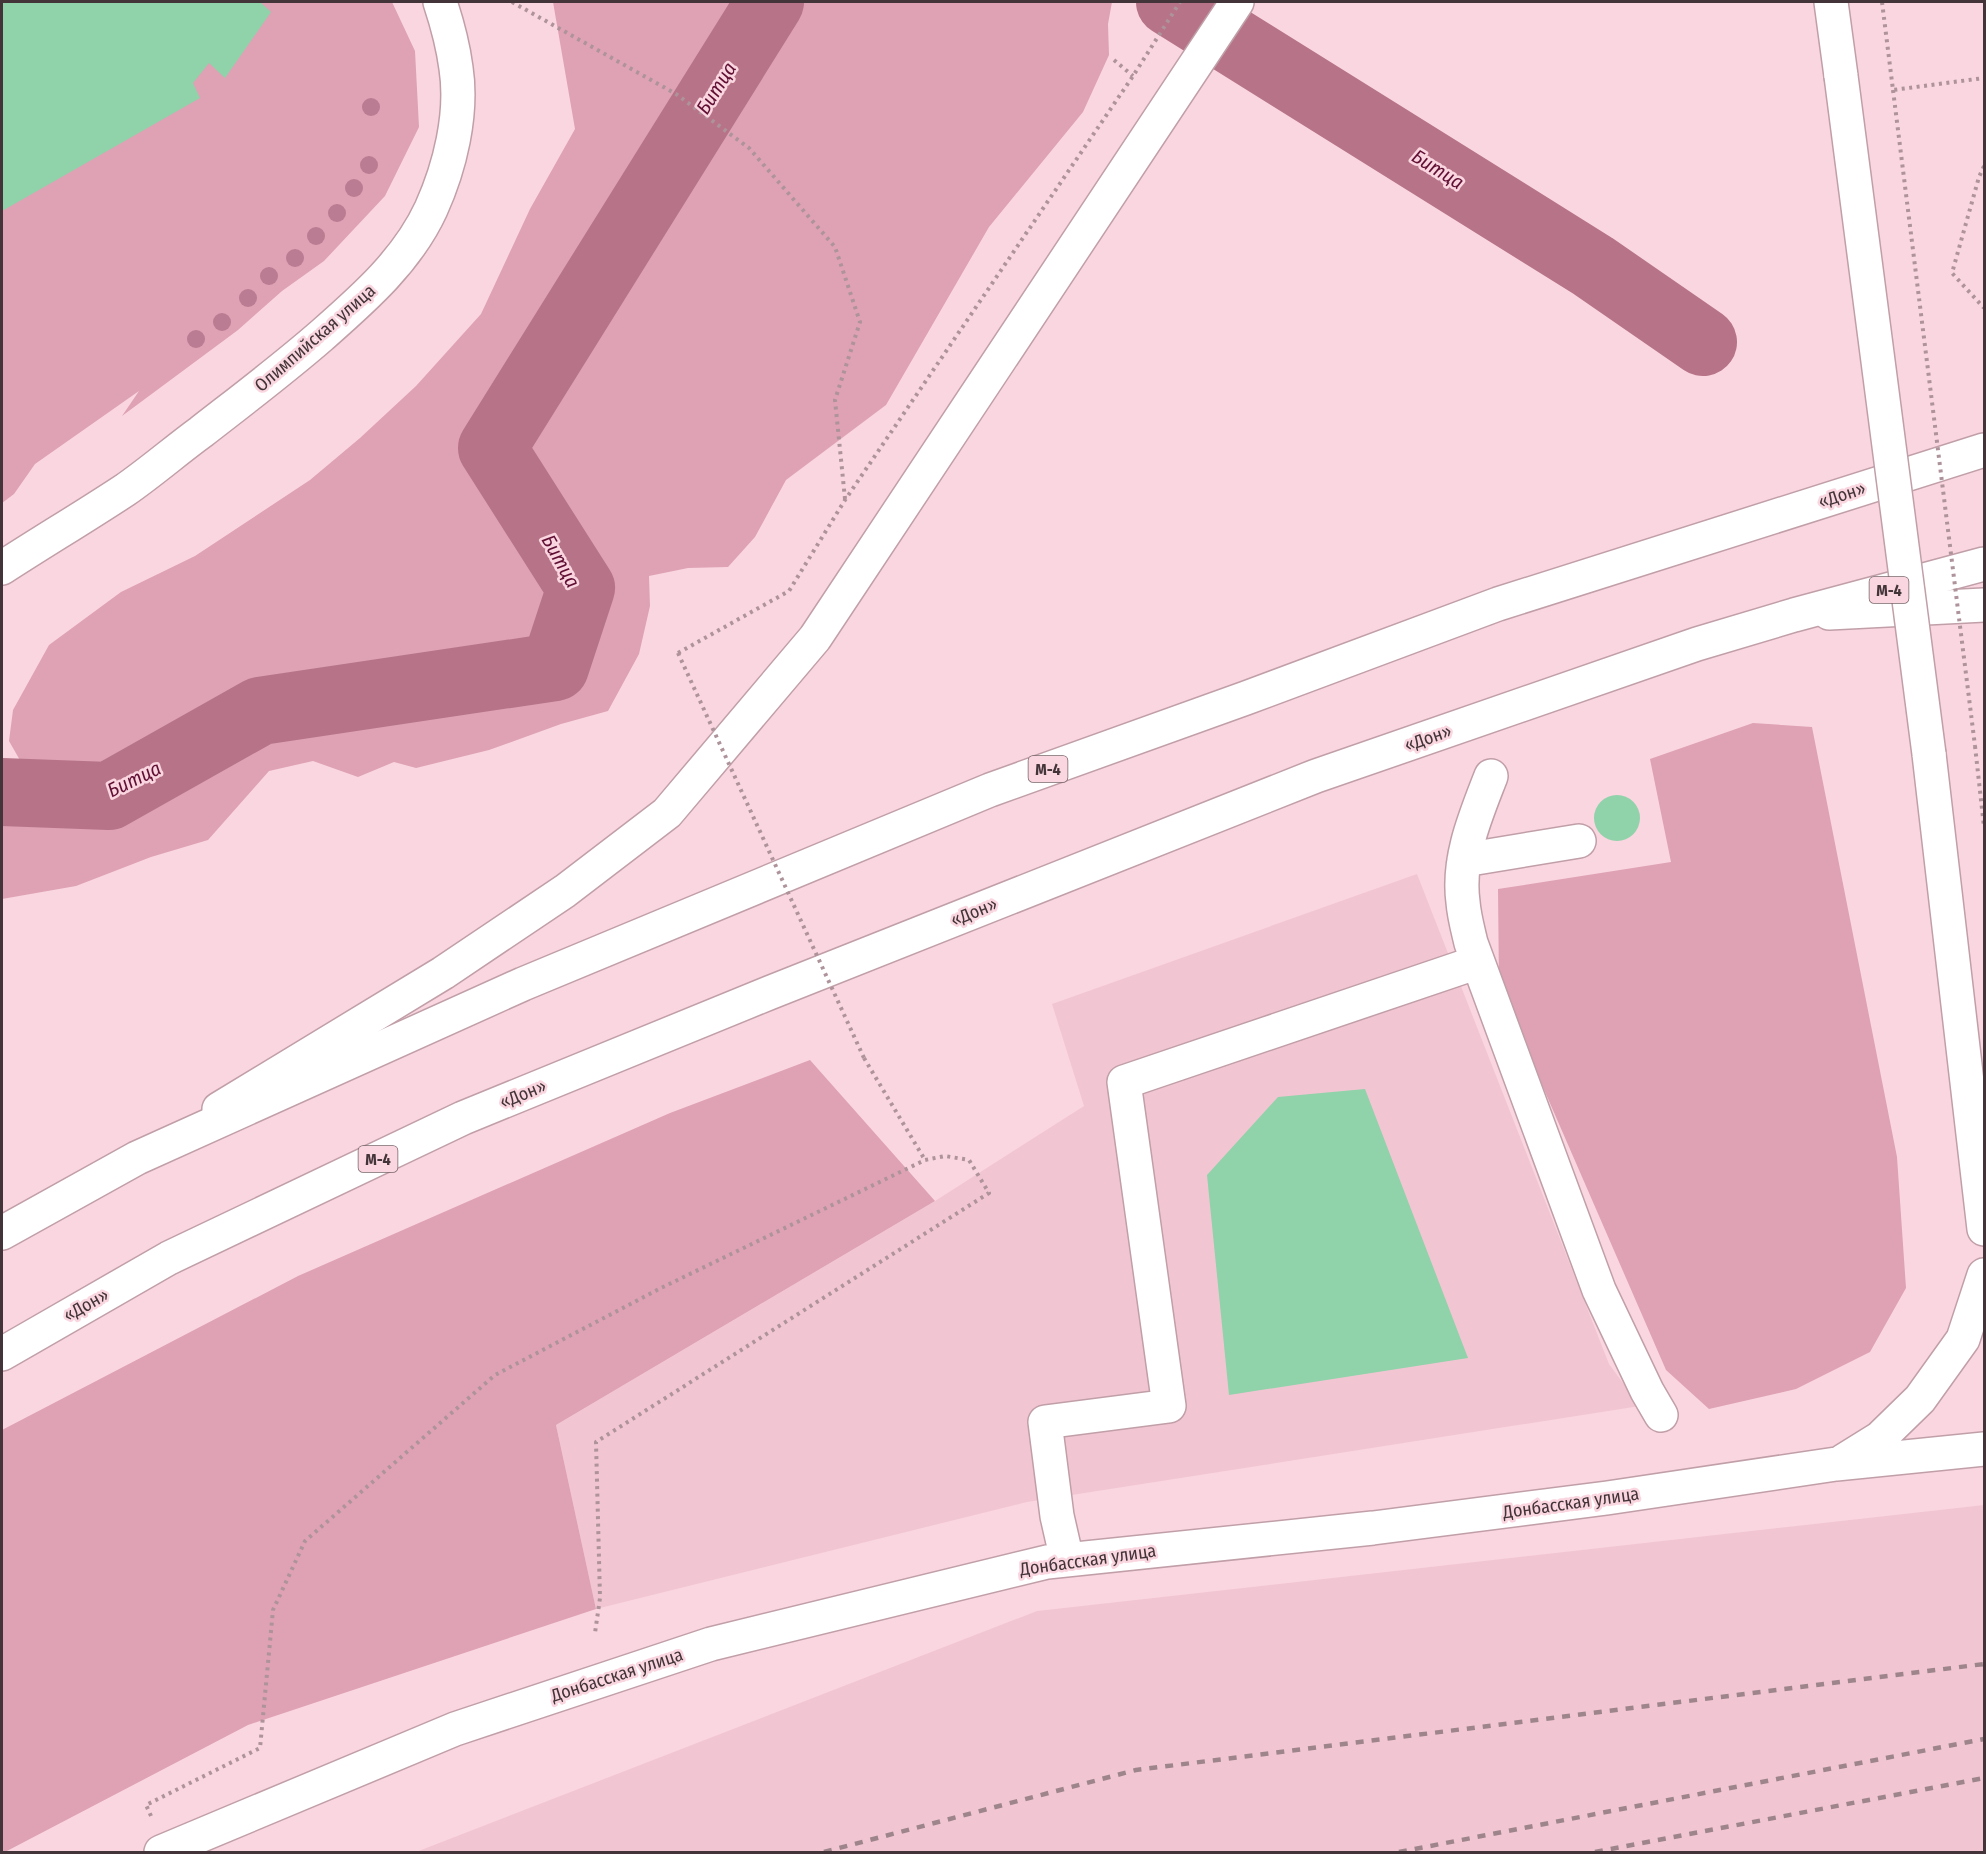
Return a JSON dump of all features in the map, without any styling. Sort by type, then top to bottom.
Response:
[{"type":"main road","name":"Олимпийская улица","points":[[2,568],[126,489],[276,376],[387,274],[414,240],[431,209],[443,174],[454,139],[458,105],[457,69],[440,2]]},
{"type":"main road","points":[[137,1158],[443,974],[565,891],[667,813],[815,638],[1237,2]]},
{"type":"main road","points":[[1831,2],[1929,754],[1984,1229]]},
{"type":"main road","name":"«Дон»","points":[[2,1233],[137,1158],[523,984],[990,790],[1498,604],[1984,450]]},
{"type":"main road","name":"«Дон»","points":[[2,1354],[170,1258],[463,1118],[769,993],[1316,776],[1697,644],[1794,615],[1984,564]]},
{"type":"main road","points":[[1794,615],[1984,605]]},
{"type":"main road","points":[[1491,776],[1473,822],[1464,861],[1462,901],[1471,944],[1599,1290],[1647,1391],[1661,1415]]},
{"type":"main road","points":[[1464,861],[1579,842]]},
{"type":"main road","points":[[1067,1560],[1057,1516],[1045,1422],[1169,1406],[1124,1082],[1478,962]]},
{"type":"main road","points":[[1836,1464],[1880,1438],[1920,1399],[1963,1339],[1984,1275]]},
{"type":"main road","name":"Донбасская улица","points":[[164,1851],[455,1729],[711,1644],[1047,1562],[1373,1528],[1607,1498],[1836,1464],[1984,1449]]},
{"type":"path","points":[[512,2],[675,94],[749,148],[835,247],[860,322],[835,400],[845,500]]},
{"type":"path","points":[[925,1160],[864,1058],[678,653],[789,591],[845,500],[1133,76],[1180,2]]},
{"type":"path","points":[[1882,2],[1984,827]]},
{"type":"path","points":[[1114,60],[1133,76]]},
{"type":"path","points":[[1893,90],[1984,78]]},
{"type":"path","points":[[1984,166],[1952,273],[1984,308]]},
{"type":"path","points":[[164,1851],[146,1805],[260,1748],[273,1610],[305,1541],[495,1375],[661,1288],[925,1160],[945,1156],[969,1160],[990,1193],[596,1442],[600,1598],[595,1633]]},
{"type":"shaded area","points":[[2,2],[392,2],[415,51],[419,127],[385,196],[324,261],[282,291],[238,330],[122,416],[139,391],[35,464],[14,494],[2,503]]},
{"type":"shaded area","points":[[553,2],[1112,2],[1108,24],[1109,55],[1083,112],[989,227],[886,405],[786,480],[755,537],[728,567],[688,568],[649,576],[650,606],[639,654],[608,711],[561,724],[489,750],[416,768],[394,762],[358,777],[313,761],[269,771],[208,840],[151,857],[76,886],[2,899],[2,805],[25,769],[9,741],[13,710],[49,645],[121,592],[195,556],[310,480],[416,386],[481,314],[530,209],[575,129]]},
{"type":"shaded area","points":[[1753,723],[1812,727],[1897,1157],[1906,1288],[1870,1352],[1796,1389],[1709,1409],[1666,1370],[1499,986],[1498,889],[1671,862],[1650,759]]},
{"type":"shaded area","points":[[1417,874],[1609,1364],[1640,1406],[1027,1502],[596,1609],[556,1425],[935,1201],[1084,1106],[1052,1004]]},
{"type":"shaded area","points":[[810,1060],[935,1201],[556,1425],[596,1609],[248,1725],[2,1852],[2,1430],[298,1276],[670,1113]]},
{"type":"shaded area","points":[[1984,1505],[1984,1852],[416,1852],[1037,1611]]},
{"type":"building","points":[[2,2],[260,2],[271,12],[225,78],[209,63],[193,83],[200,98],[2,211]]},
{"type":"building","points":[[1617,795],[1626,796],[1633,802],[1639,809],[1639,827],[1633,834],[1626,840],[1617,841],[1608,840],[1601,834],[1595,827],[1594,818],[1595,809],[1601,802],[1608,796]]},
{"type":"building","points":[[1365,1089],[1468,1358],[1229,1395],[1207,1175],[1278,1097]]},
{"type":"waterway","name":"Битца","points":[[2,792],[109,796],[260,711],[555,667],[581,588],[492,448],[770,2]]},
{"type":"waterway","name":"Битца","points":[[1170,2],[1593,266],[1703,342]]},
{"type":"railway","points":[[824,1852],[1136,1770],[1984,1664]]},
{"type":"railway","points":[[1399,1852],[1984,1739]]},
{"type":"railway","points":[[1595,1852],[1984,1778]]}]
